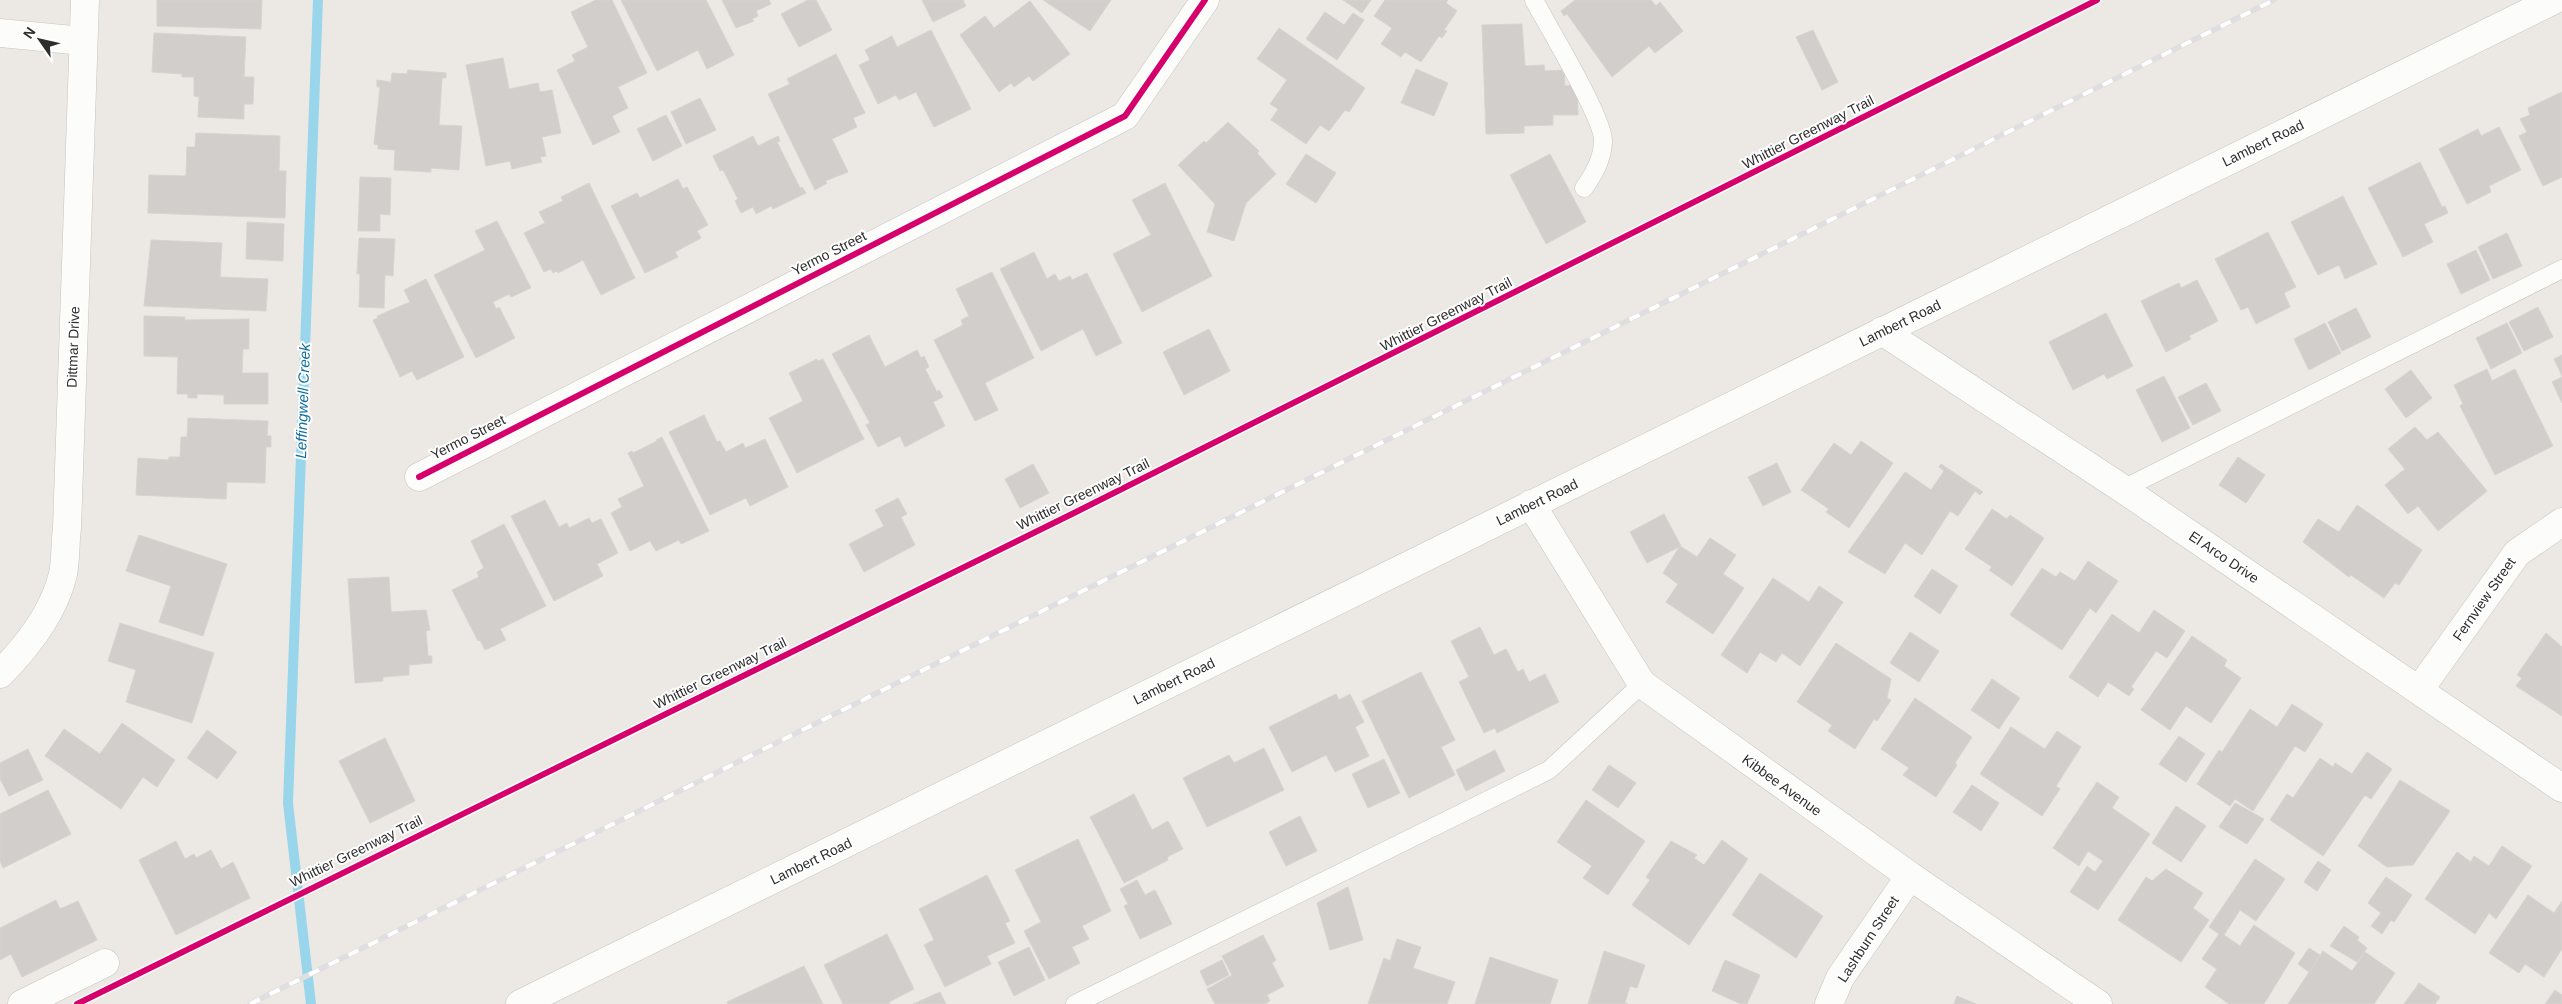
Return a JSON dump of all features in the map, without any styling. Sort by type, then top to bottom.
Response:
[{"type":"street","name":"Dittmar Drive","points":[[0,674],[18,656],[46,616],[63,574],[85,0]]},
{"type":"street","name":"Yermo Street","points":[[419,477],[1125,116],[1204,0]]},
{"type":"street","name":"Lambert Road","points":[[520,1004],[2554,0]]},
{"type":"street","points":[[0,33],[83,41]]},
{"type":"street","name":"El Arco Drive","points":[[1882,331],[2123,489],[2562,788]]},
{"type":"street","name":"Kibbee Avenue","points":[[1531,504],[1642,684],[1910,876],[2098,1004]]},
{"type":"street","name":"Fernview Street","points":[[2419,690],[2517,553],[2562,522]]},
{"type":"street","name":"Lashburn Street","points":[[1828,1004],[1840,978],[1910,876]]},
{"type":"street","points":[[22,1004],[105,963]]},
{"type":"lane","points":[[1534,0],[1592,108],[1604,140],[1595,172],[1584,188]]},
{"type":"lane","points":[[2123,489],[2562,270]]},
{"type":"lane","points":[[1076,1004],[1548,770],[1642,684]]},
{"type":"building","points":[[157,0],[262,0],[261,29],[157,26]]},
{"type":"building","points":[[596,0],[612,0],[647,73],[618,87],[628,108],[612,116],[620,132],[593,145],[557,70],[575,61],[572,55],[588,47],[571,12]]},
{"type":"building","points":[[621,0],[706,0],[734,55],[707,69],[698,50],[657,71]]},
{"type":"building","points":[[722,0],[769,0],[771,4],[756,11],[758,16],[752,19],[754,21],[736,28]]},
{"type":"building","points":[[808,0],[816,0],[832,30],[799,47],[781,14]]},
{"type":"building","points":[[922,0],[963,0],[966,6],[933,22]]},
{"type":"building","points":[[1043,0],[1111,0],[1090,31]]},
{"type":"building","points":[[1343,0],[1371,0],[1362,13]]},
{"type":"building","points":[[1385,0],[1448,0],[1446,3],[1457,11],[1444,30],[1447,31],[1442,38],[1439,36],[1421,62],[1405,52],[1401,57],[1381,44],[1392,28],[1374,16]]},
{"type":"building","points":[[1575,0],[1651,0],[1656,6],[1660,2],[1683,31],[1655,53],[1649,46],[1612,77],[1567,14],[1564,16],[1561,11]]},
{"type":"building","points":[[1030,1],[1070,54],[1033,81],[1029,76],[1014,87],[1011,83],[999,92],[960,35],[985,16],[994,28]]},
{"type":"building","points":[[1325,12],[1344,25],[1353,13],[1364,20],[1337,60],[1306,39]]},
{"type":"building","points":[[1522,24],[1525,66],[1544,65],[1545,71],[1564,70],[1565,86],[1577,85],[1578,115],[1553,115],[1553,125],[1524,126],[1524,133],[1486,134],[1482,25]]},
{"type":"building","points":[[1279,28],[1365,88],[1349,112],[1345,110],[1329,131],[1320,125],[1306,144],[1271,120],[1278,109],[1270,104],[1287,80],[1257,59]]},
{"type":"building","points":[[931,30],[971,109],[934,127],[916,92],[899,100],[896,95],[878,104],[859,65],[870,60],[865,50],[892,36],[897,47]]},
{"type":"building","points":[[1813,30],[1838,82],[1822,90],[1796,37]]},
{"type":"building","points":[[154,33],[246,37],[244,77],[254,77],[253,104],[244,104],[244,119],[198,117],[199,97],[194,96],[194,77],[182,77],[182,74],[152,72]]},
{"type":"building","points":[[836,54],[865,113],[853,118],[857,127],[832,139],[848,172],[825,181],[827,183],[815,190],[768,94],[790,84],[787,79]]},
{"type":"building","points":[[503,58],[509,89],[538,83],[540,92],[552,90],[561,133],[542,137],[546,156],[540,157],[542,162],[512,169],[510,161],[486,166],[466,65]]},
{"type":"building","points":[[1416,69],[1448,83],[1434,116],[1401,103]]},
{"type":"building","points":[[408,70],[446,73],[446,78],[442,78],[439,125],[462,126],[459,170],[431,168],[431,172],[394,170],[395,150],[378,149],[378,145],[374,144],[380,87],[377,87],[377,80],[391,82],[392,73],[407,74]]},
{"type":"building","points":[[2562,92],[2562,177],[2543,186],[2519,136],[2527,132],[2520,119],[2530,115],[2528,108]]},
{"type":"building","points":[[700,98],[716,130],[686,144],[671,112]]},
{"type":"building","points":[[666,115],[682,146],[653,161],[637,129]]},
{"type":"building","points":[[1228,122],[1259,151],[1257,153],[1276,174],[1246,203],[1234,241],[1207,232],[1215,204],[1178,165],[1204,141],[1206,143]]},
{"type":"building","points":[[2499,127],[2521,170],[2489,186],[2491,192],[2467,204],[2439,149],[2478,129],[2481,136]]},
{"type":"building","points":[[196,133],[280,136],[279,171],[286,171],[285,218],[148,213],[149,175],[186,176],[187,147],[195,147]]},
{"type":"building","points":[[753,136],[758,146],[778,136],[780,141],[777,142],[800,188],[802,187],[806,193],[773,209],[771,206],[756,214],[753,207],[741,213],[735,201],[738,199],[723,170],[720,171],[713,156]]},
{"type":"building","points":[[1306,154],[1336,173],[1316,203],[1286,184]]},
{"type":"building","points":[[1550,154],[1586,222],[1546,244],[1510,175]]},
{"type":"building","points":[[2420,162],[2442,207],[2445,206],[2448,213],[2424,224],[2433,242],[2403,257],[2368,188]]},
{"type":"building","points":[[360,177],[391,178],[390,215],[380,214],[380,231],[358,231]]},
{"type":"building","points":[[678,179],[683,189],[687,187],[708,225],[697,231],[701,238],[675,252],[678,257],[645,273],[611,206],[637,193],[640,198]]},
{"type":"building","points":[[589,183],[635,278],[601,295],[583,260],[558,273],[556,271],[553,273],[551,269],[544,272],[524,233],[545,223],[539,212],[563,201],[561,197]]},
{"type":"building","points":[[1165,183],[1212,276],[1142,312],[1113,254],[1151,235],[1132,200]]},
{"type":"building","points":[[2343,196],[2377,264],[2345,279],[2339,265],[2318,275],[2291,222]]},
{"type":"building","points":[[497,221],[531,288],[511,297],[509,294],[493,302],[496,309],[499,307],[515,338],[476,358],[434,275],[485,250],[475,231]]},
{"type":"building","points":[[247,222],[284,224],[283,261],[246,259]]},
{"type":"building","points":[[2268,232],[2296,287],[2284,293],[2290,307],[2256,324],[2248,307],[2241,310],[2215,259]]},
{"type":"building","points":[[2507,233],[2522,266],[2493,279],[2478,247]]},
{"type":"building","points":[[359,238],[395,239],[393,276],[385,275],[384,308],[359,307],[360,274],[357,274]]},
{"type":"building","points":[[151,240],[222,243],[220,277],[268,279],[266,311],[144,306]]},
{"type":"building","points":[[2476,250],[2490,280],[2461,294],[2447,264]]},
{"type":"building","points":[[1034,252],[1047,279],[1055,274],[1059,281],[1070,276],[1072,280],[1087,273],[1122,343],[1096,356],[1083,329],[1041,351],[1000,269]]},
{"type":"building","points":[[992,272],[1034,358],[985,383],[998,410],[975,421],[934,340],[963,325],[961,320],[969,316],[956,289]]},
{"type":"building","points":[[426,279],[464,357],[417,380],[412,371],[400,377],[373,320],[378,318],[377,316],[410,302],[404,290]]},
{"type":"building","points":[[2197,280],[2218,321],[2189,336],[2191,339],[2166,352],[2141,301],[2179,283],[2181,288]]},
{"type":"building","points":[[2538,307],[2553,337],[2524,351],[2509,322]]},
{"type":"building","points":[[2356,308],[2371,337],[2342,351],[2328,322]]},
{"type":"building","points":[[2106,313],[2133,366],[2107,379],[2104,374],[2073,390],[2049,342]]},
{"type":"building","points":[[144,316],[185,317],[185,320],[249,319],[249,349],[243,349],[242,373],[268,373],[268,404],[224,404],[224,395],[197,394],[197,398],[188,398],[188,394],[177,394],[178,357],[144,356]]},
{"type":"building","points":[[2325,323],[2341,353],[2309,370],[2294,339]]},
{"type":"building","points":[[2507,323],[2522,353],[2491,369],[2476,338]]},
{"type":"building","points":[[1209,329],[1230,371],[1184,395],[1163,352]]},
{"type":"building","points":[[869,335],[885,367],[917,350],[921,358],[924,356],[929,367],[925,369],[937,392],[939,390],[943,397],[933,402],[945,426],[905,447],[900,436],[878,447],[866,425],[870,423],[832,354]]},
{"type":"building","points":[[2562,355],[2562,376],[2554,359]]},
{"type":"building","points":[[817,359],[818,361],[823,359],[864,439],[797,473],[769,418],[803,401],[789,373]]},
{"type":"building","points":[[2487,369],[2492,381],[2515,369],[2553,446],[2495,475],[2460,406],[2463,404],[2454,385]]},
{"type":"building","points":[[2411,370],[2432,398],[2406,418],[2385,389]]},
{"type":"building","points":[[2164,376],[2190,428],[2162,442],[2136,390]]},
{"type":"building","points":[[2562,377],[2562,403],[2552,382]]},
{"type":"building","points":[[2206,383],[2221,411],[2193,425],[2178,397]]},
{"type":"building","points":[[704,415],[717,442],[720,441],[726,452],[743,443],[745,448],[765,439],[788,487],[750,506],[746,498],[710,515],[669,432]]},
{"type":"building","points":[[188,418],[268,421],[267,436],[271,436],[271,447],[266,447],[265,483],[227,482],[226,499],[136,495],[138,458],[168,460],[169,457],[180,457],[181,437],[187,437]]},
{"type":"building","points":[[2415,427],[2427,440],[2438,432],[2487,491],[2438,531],[2418,506],[2408,514],[2385,485],[2405,469],[2388,449]]},
{"type":"building","points":[[662,437],[709,531],[681,544],[679,540],[656,551],[650,541],[630,551],[611,513],[622,507],[618,499],[644,486],[628,453],[632,451],[633,453]]},
{"type":"building","points":[[1861,441],[1893,463],[1849,528],[1826,512],[1829,509],[1801,490],[1834,443],[1851,455]]},
{"type":"building","points":[[2238,457],[2265,475],[2246,503],[2219,485]]},
{"type":"building","points":[[1777,463],[1791,492],[1763,506],[1748,477]]},
{"type":"building","points":[[1033,464],[1049,493],[1020,508],[1005,479]]},
{"type":"building","points":[[1941,464],[1983,492],[1980,495],[1975,491],[1958,516],[1950,511],[1922,555],[1905,543],[1885,574],[1848,552],[1905,472],[1931,490],[1944,471],[1939,467]]},
{"type":"building","points":[[898,498],[907,514],[901,517],[915,545],[864,572],[849,544],[884,526],[875,510]]},
{"type":"building","points":[[545,500],[559,527],[567,523],[569,528],[589,518],[592,523],[601,519],[618,553],[597,564],[603,576],[554,601],[511,516]]},
{"type":"building","points":[[2357,505],[2422,550],[2399,585],[2395,583],[2384,598],[2351,575],[2349,577],[2303,542],[2318,519],[2339,532]]},
{"type":"building","points":[[1992,509],[2007,519],[2010,515],[2044,538],[2012,586],[1989,570],[1992,567],[1965,549]]},
{"type":"building","points":[[1664,514],[1681,546],[1647,563],[1630,532]]},
{"type":"building","points":[[504,524],[546,606],[500,629],[506,640],[485,650],[480,640],[478,641],[452,590],[479,577],[477,572],[484,568],[471,541]]},
{"type":"building","points":[[139,535],[227,564],[203,636],[159,622],[171,586],[126,571]]},
{"type":"building","points":[[1710,538],[1736,555],[1723,574],[1744,588],[1713,634],[1666,602],[1678,584],[1663,573],[1680,546],[1697,557]]},
{"type":"building","points":[[2088,561],[2118,581],[2096,613],[2090,608],[2062,650],[2010,615],[2042,568],[2056,577],[2060,572],[2075,581]]},
{"type":"building","points":[[1932,569],[1958,586],[1940,614],[1914,596]]},
{"type":"building","points":[[389,577],[391,612],[426,610],[430,630],[426,631],[428,656],[432,656],[432,663],[409,665],[409,675],[383,677],[383,681],[355,683],[348,579]]},
{"type":"building","points":[[1773,578],[1809,602],[1819,586],[1843,602],[1800,666],[1782,653],[1776,662],[1760,652],[1747,673],[1721,655]]},
{"type":"building","points":[[2154,610],[2185,631],[2167,658],[2156,651],[2131,687],[2134,689],[2129,696],[2108,682],[2098,697],[2069,677],[2112,614],[2139,633]]},
{"type":"building","points":[[120,623],[214,653],[192,723],[126,702],[136,670],[108,661]]},
{"type":"building","points":[[1480,627],[1494,655],[1506,649],[1518,672],[1523,669],[1529,682],[1545,674],[1559,702],[1497,733],[1495,728],[1484,733],[1459,682],[1469,677],[1451,641]]},
{"type":"building","points":[[1910,632],[1939,651],[1919,682],[1890,663]]},
{"type":"building","points":[[2546,633],[2562,647],[2562,716],[2516,686],[2522,678],[2517,675]]},
{"type":"building","points":[[2192,636],[2227,660],[2224,666],[2241,678],[2211,723],[2186,706],[2170,730],[2141,710]]},
{"type":"building","points":[[1836,643],[1891,679],[1887,698],[1891,700],[1877,721],[1874,719],[1855,749],[1828,731],[1832,725],[1797,702]]},
{"type":"building","points":[[1421,672],[1455,740],[1441,747],[1455,775],[1409,798],[1362,701]]},
{"type":"building","points":[[1992,679],[2020,698],[1999,729],[1971,710]]},
{"type":"building","points":[[1336,694],[1339,700],[1350,694],[1364,722],[1355,727],[1369,756],[1335,772],[1326,755],[1292,772],[1269,727]]},
{"type":"building","points":[[1915,698],[1972,737],[1955,763],[1957,765],[1936,797],[1903,775],[1909,768],[1881,749]]},
{"type":"building","points":[[2292,704],[2323,724],[2305,752],[2295,746],[2253,811],[2235,799],[2230,806],[2197,784],[2219,750],[2222,752],[2250,709],[2277,727]]},
{"type":"building","points":[[122,723],[175,760],[157,787],[143,777],[121,809],[45,756],[64,729],[100,754]]},
{"type":"building","points":[[2011,727],[2045,749],[2057,731],[2081,747],[2056,786],[2060,789],[2042,816],[1980,774]]},
{"type":"building","points":[[207,730],[237,752],[217,779],[187,758]]},
{"type":"building","points":[[2179,736],[2205,754],[2186,782],[2159,764]]},
{"type":"building","points":[[385,738],[415,801],[370,823],[339,761]]},
{"type":"building","points":[[1264,748],[1284,790],[1207,827],[1183,778],[1229,755],[1234,763]]},
{"type":"building","points":[[28,749],[43,780],[9,796],[0,779],[0,763]]},
{"type":"building","points":[[1495,750],[1505,771],[1466,791],[1456,770]]},
{"type":"building","points":[[2367,752],[2392,769],[2371,799],[2365,795],[2323,856],[2270,820],[2287,794],[2293,798],[2320,758],[2333,767],[2335,763],[2352,774]]},
{"type":"building","points":[[1384,759],[1400,793],[1368,808],[1352,774]]},
{"type":"building","points":[[1609,765],[1636,783],[1618,808],[1592,790]]},
{"type":"building","points":[[2400,780],[2450,811],[2413,865],[2387,867],[2358,846]]},
{"type":"building","points":[[2097,782],[2119,797],[2112,808],[2150,834],[2098,910],[2070,892],[2087,866],[2095,872],[2103,861],[2088,851],[2079,866],[2053,848]]},
{"type":"building","points":[[1972,785],[1999,803],[1981,831],[1953,812]]},
{"type":"building","points":[[48,790],[71,834],[3,868],[0,861],[0,814]]},
{"type":"building","points":[[1134,794],[1152,830],[1168,821],[1183,849],[1167,857],[1168,860],[1124,883],[1090,817]]},
{"type":"building","points":[[1586,800],[1645,841],[1608,895],[1583,878],[1592,866],[1557,842]]},
{"type":"building","points":[[2235,803],[2264,819],[2247,844],[2219,827]]},
{"type":"building","points":[[2176,806],[2206,826],[2181,862],[2152,843]]},
{"type":"building","points":[[1300,816],[1317,851],[1286,866],[1269,832]]},
{"type":"building","points":[[1078,839],[1111,911],[1082,926],[1089,939],[1072,947],[1080,963],[1049,979],[1024,931],[1041,922],[1015,870]]},
{"type":"building","points":[[1722,840],[1748,859],[1689,945],[1632,905],[1650,880],[1646,877],[1671,841],[1697,855],[1694,858],[1704,865]]},
{"type":"building","points":[[176,841],[185,859],[194,854],[196,858],[211,850],[221,869],[233,862],[250,898],[176,935],[139,860]]},
{"type":"building","points":[[2502,846],[2532,866],[2496,919],[2489,913],[2475,934],[2425,899],[2457,852],[2471,862],[2474,856],[2489,866]]},
{"type":"building","points":[[2255,859],[2285,879],[2256,921],[2240,910],[2224,935],[2240,946],[2254,925],[2295,953],[2264,1004],[2229,1004],[2205,987],[2217,969],[2202,959],[2219,934],[2209,927]]},
{"type":"building","points":[[2318,861],[2331,870],[2317,891],[2304,882]]},
{"type":"building","points":[[2166,869],[2203,893],[2193,908],[2209,920],[2181,962],[2118,920],[2146,877],[2152,881]]},
{"type":"building","points":[[1760,873],[1823,916],[1796,958],[1732,915]]},
{"type":"building","points":[[987,875],[1010,921],[1005,923],[1015,943],[987,956],[991,964],[945,987],[924,945],[934,940],[919,909]]},
{"type":"building","points":[[2386,877],[2412,895],[2394,922],[2391,920],[2382,934],[2371,926],[2381,913],[2368,903]]},
{"type":"building","points":[[1137,880],[1145,895],[1155,890],[1172,924],[1140,939],[1124,906],[1128,904],[1120,889]]},
{"type":"building","points":[[1348,887],[1363,940],[1330,950],[1317,903]]},
{"type":"building","points":[[2528,895],[2554,913],[2562,901],[2562,949],[2544,977],[2525,964],[2519,973],[2489,953]]},
{"type":"building","points":[[56,900],[60,909],[78,901],[97,940],[22,977],[11,954],[0,960],[0,928]]},
{"type":"building","points":[[2344,926],[2359,937],[2357,940],[2367,948],[2357,962],[2330,946]]},
{"type":"building","points":[[887,934],[914,989],[889,1002],[890,1004],[843,1004],[824,965]]},
{"type":"building","points":[[1263,935],[1276,960],[1272,963],[1284,986],[1267,995],[1270,1001],[1265,1004],[1215,1004],[1207,989],[1232,975],[1222,956]]},
{"type":"building","points":[[1397,939],[1421,947],[1413,968],[1455,982],[1447,1004],[1368,1004],[1384,958],[1390,961]]},
{"type":"building","points":[[1029,947],[1045,980],[1014,996],[998,962]]},
{"type":"building","points":[[2309,948],[2320,955],[2309,972],[2298,964]]},
{"type":"building","points":[[1604,951],[1645,965],[1637,988],[1630,986],[1625,1003],[1628,1004],[1588,1004]]},
{"type":"building","points":[[2323,951],[2352,971],[2365,952],[2395,973],[2374,1004],[2288,1004]]},
{"type":"building","points":[[1490,957],[1558,980],[1550,1004],[1475,1004]]},
{"type":"building","points":[[1222,960],[1229,975],[1207,986],[1200,971]]},
{"type":"building","points":[[1725,960],[1760,975],[1747,1004],[1741,1004],[1712,991]]},
{"type":"building","points":[[804,966],[823,1004],[728,1004],[727,1002]]},
{"type":"building","points":[[2419,983],[2440,997],[2435,1004],[2404,1004]]},
{"type":"building","points":[[2555,990],[2562,995],[2562,1004],[2545,1004]]},
{"type":"building","points":[[940,992],[946,1004],[913,1004]]},
{"type":"building","points":[[1957,996],[1976,1004],[1954,1004]]},
{"type":"waterway","name":"Leffingwell Creek","points":[[311,1004],[288,803],[318,0]]},
{"type":"railway","points":[[250,1004],[2274,0]]},
{"type":"cycle path","points":[[419,477],[1125,116],[1205,0]]},
{"type":"cycle path","name":"Whittier Greenway Trail","points":[[77,1004],[1076,512],[2097,0]]}]
